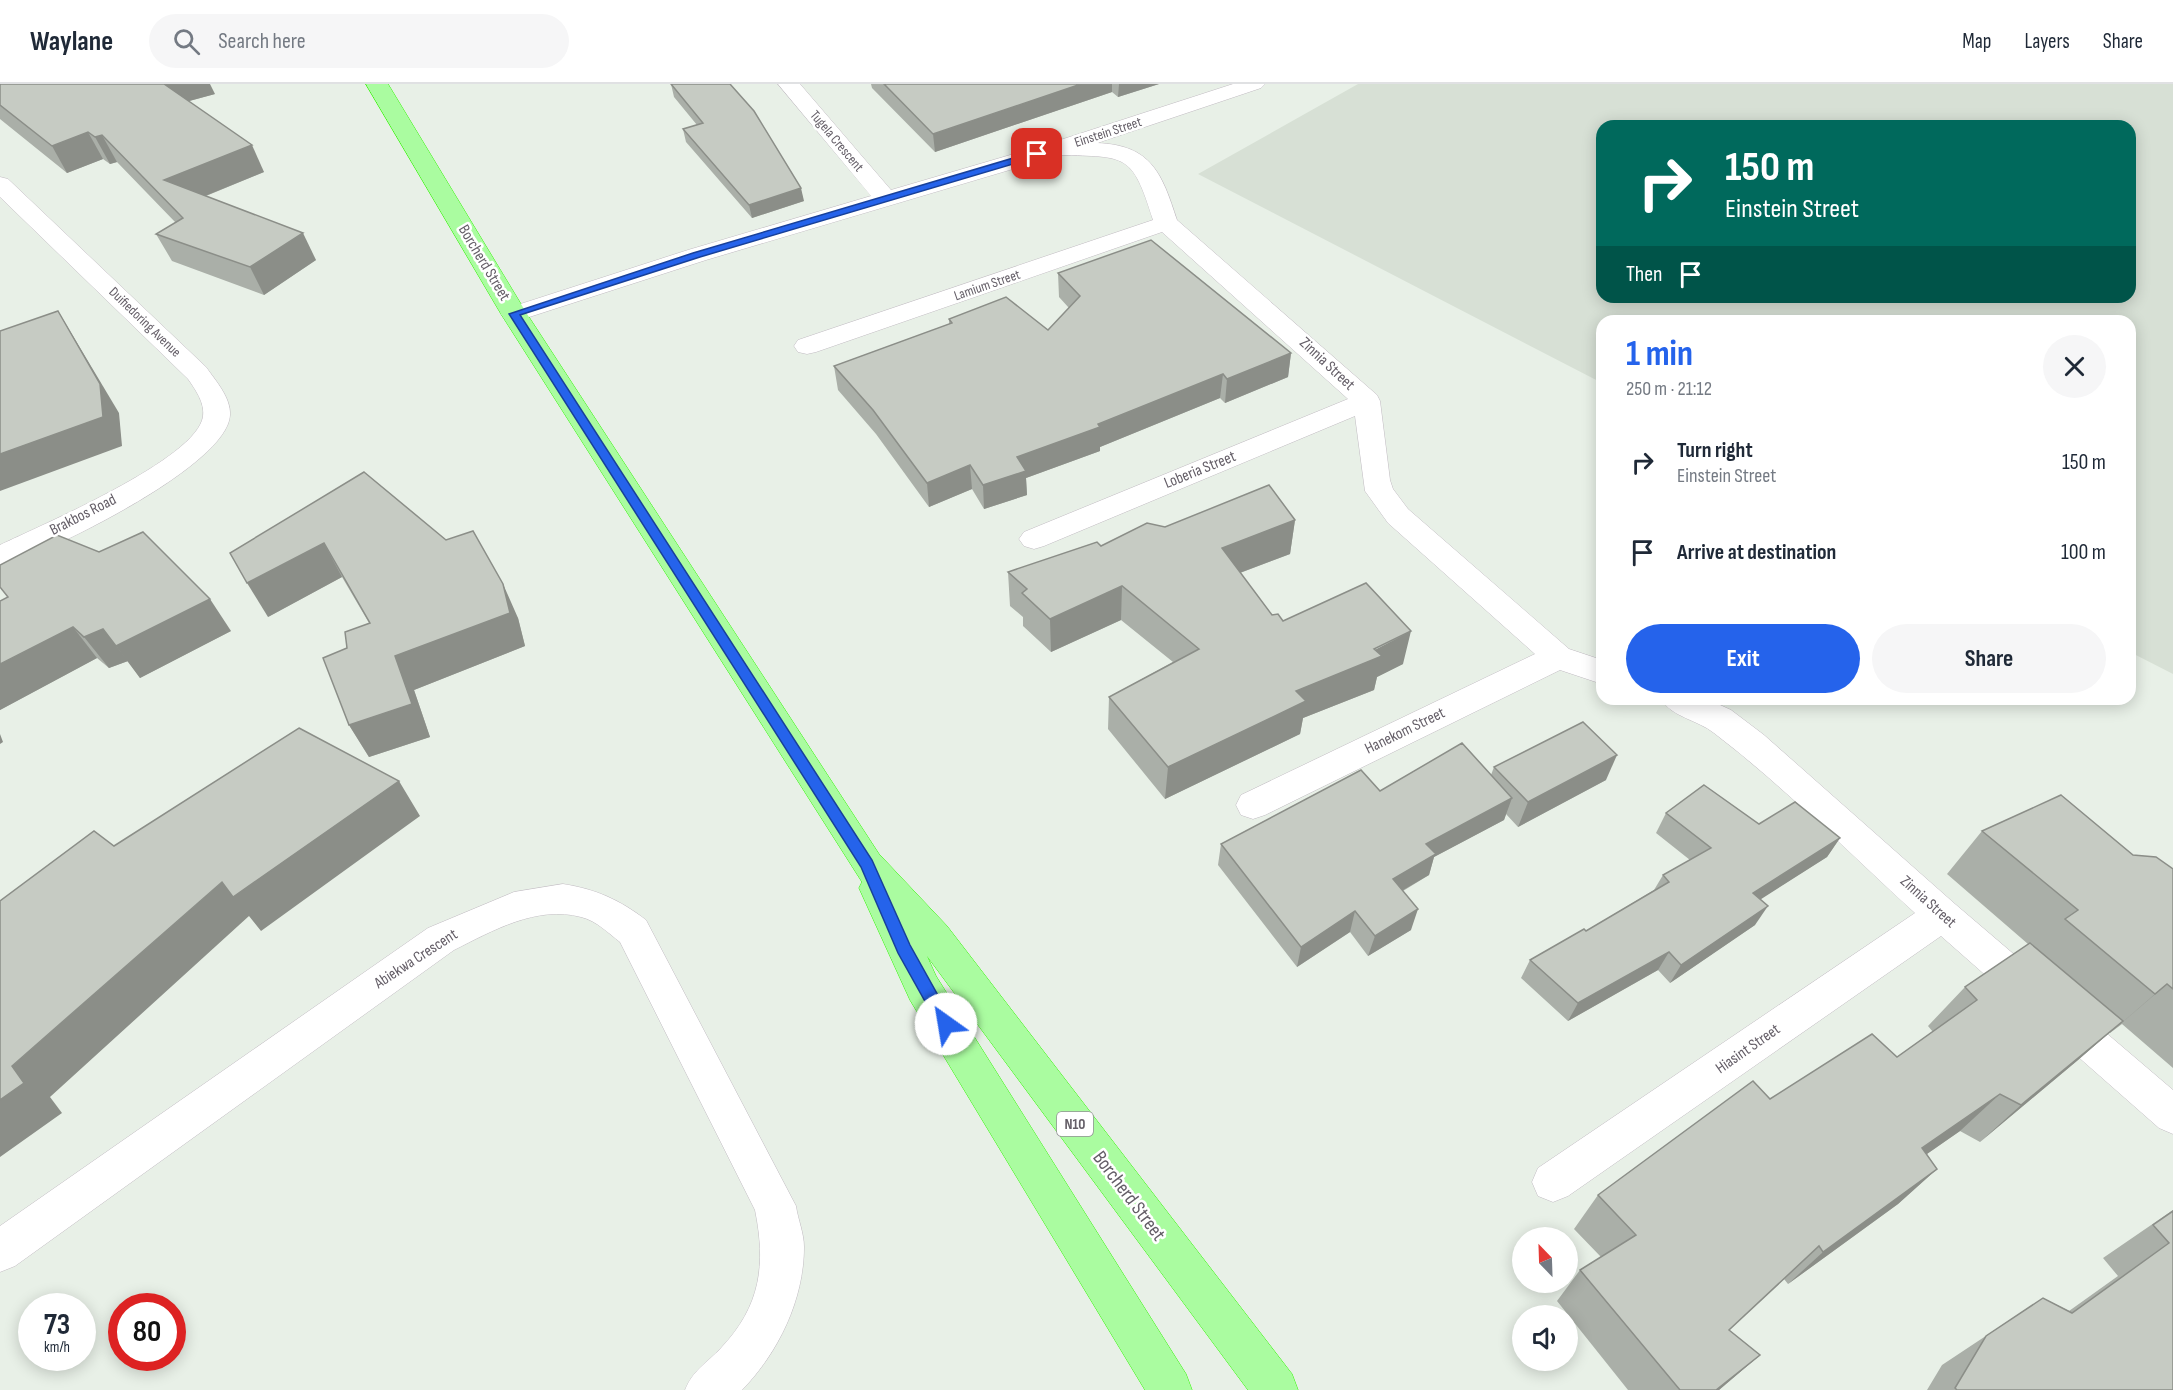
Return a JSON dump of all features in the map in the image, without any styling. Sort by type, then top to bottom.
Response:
[{"type":"highway","name":"Borcherd Street","points":[[376,84],[514,314],[867,864],[923,988],[1170,1390]]},
{"type":"highway","name":"Borcherd Street","points":[[867,864],[934,937],[1276,1390]]},
{"type":"street","name":"Tugela Crescent","points":[[789,84],[885,198]]},
{"type":"street","name":"Einstein Street","points":[[514,314],[885,198],[1059,148],[1254,84]]},
{"type":"street","points":[[1059,148],[1111,150],[1134,158],[1152,179],[1166,223]]},
{"type":"street","name":"Duifiedoring Avenue","points":[[0,184],[197,373],[215,399],[217,418],[212,434],[197,450],[166,473]]},
{"type":"street","name":"Lamium Street","points":[[807,346],[1166,223]]},
{"type":"street","name":"Zinnia Street","points":[[1166,223],[1274,316],[1367,401],[1376,480],[1379,491],[1388,504],[1558,657],[1596,670]]},
{"type":"street","name":"Loberia Street","points":[[1034,539],[1367,401]]},
{"type":"street","name":"Brakbos Road","points":[[0,557],[166,473]]},
{"type":"street","name":"Hanekom Street","points":[[1253,805],[1558,657]]},
{"type":"street","name":"Zinnia Street","points":[[1690,705],[1719,719],[1752,744],[1942,915],[2173,1115]]},
{"type":"street","name":"Abiekwa Crescent","points":[[0,1251],[441,939],[491,915],[527,903],[566,898],[615,913],[633,931],[775,1206],[783,1246],[778,1287],[769,1313],[747,1350],[719,1382],[707,1390]]},
{"type":"street","name":"Hiasint Street","points":[[1553,1182],[1942,915]]},
{"type":"shaded area","points":[[1358,84],[2173,84],[2173,674],[2136,655],[2136,315],[1596,315],[1596,380],[1198,174]]},
{"type":"building","points":[[0,84],[164,84],[252,145],[164,180],[303,233],[250,267],[156,234],[183,218],[102,135],[95,137],[88,132],[52,146],[0,105]]},
{"type":"building","points":[[671,84],[730,84],[754,111],[801,188],[749,205],[683,129],[703,123]]},
{"type":"building","points":[[884,84],[1081,84],[933,134]]},
{"type":"building","points":[[1151,240],[1291,353],[1227,379],[1223,374],[1098,424],[1100,427],[1017,457],[1026,471],[983,485],[970,465],[927,483],[873,410],[834,366],[952,323],[949,319],[1006,297],[1048,330],[1080,296],[1058,273]]},
{"type":"building","points":[[58,311],[100,384],[103,417],[0,454],[0,331]]},
{"type":"building","points":[[364,472],[446,540],[473,531],[503,584],[510,613],[395,656],[412,704],[349,725],[323,658],[347,648],[345,632],[370,623],[324,543],[247,583],[230,553]]},
{"type":"building","points":[[1269,485],[1295,520],[1222,548],[1272,615],[1278,614],[1283,621],[1366,583],[1411,631],[1374,649],[1382,656],[1296,691],[1306,701],[1168,767],[1109,697],[1199,649],[1122,586],[1050,619],[1022,593],[1027,589],[1008,572],[1097,542],[1101,546],[1147,523],[1165,527]]},
{"type":"building","points":[[143,532],[210,599],[116,646],[103,629],[84,637],[73,627],[0,664],[0,601],[8,597],[0,587],[0,565],[57,535],[99,552]]},
{"type":"building","points":[[1583,722],[1617,755],[1528,802],[1494,767]]},
{"type":"building","points":[[299,728],[399,781],[233,897],[222,882],[12,1066],[24,1083],[0,1100],[0,901],[94,831],[114,846]]},
{"type":"building","points":[[1462,743],[1512,798],[1426,844],[1436,854],[1393,879],[1418,909],[1375,936],[1355,911],[1301,947],[1221,844],[1361,770],[1380,791]]},
{"type":"building","points":[[1704,785],[1759,824],[1795,802],[1840,838],[1753,893],[1768,906],[1681,965],[1669,952],[1578,1003],[1530,960],[1584,929],[1586,931],[1669,882],[1663,875],[1711,848],[1666,813]]},
{"type":"building","points":[[2061,795],[2133,855],[2156,857],[2173,869],[2173,989],[2167,984],[2155,994],[2065,919],[2078,910],[1982,831]]},
{"type":"building","points":[[2030,943],[2123,1021],[2021,1105],[2000,1094],[1922,1148],[1937,1169],[1823,1252],[1819,1246],[1729,1330],[1760,1355],[1716,1390],[1680,1390],[1580,1270],[1636,1235],[1598,1195],[1753,1081],[1770,1099],[1872,1034],[1897,1057],[1977,1000],[1965,987]]},
{"type":"building","points":[[2173,1211],[2173,1390],[1957,1390],[1955,1388],[1986,1336],[2043,1298],[2072,1313],[2169,1243],[2153,1225]]},
{"type":"route","points":[[946,1024],[923,988],[867,864],[514,314],[697,255],[1037,154]]}]
